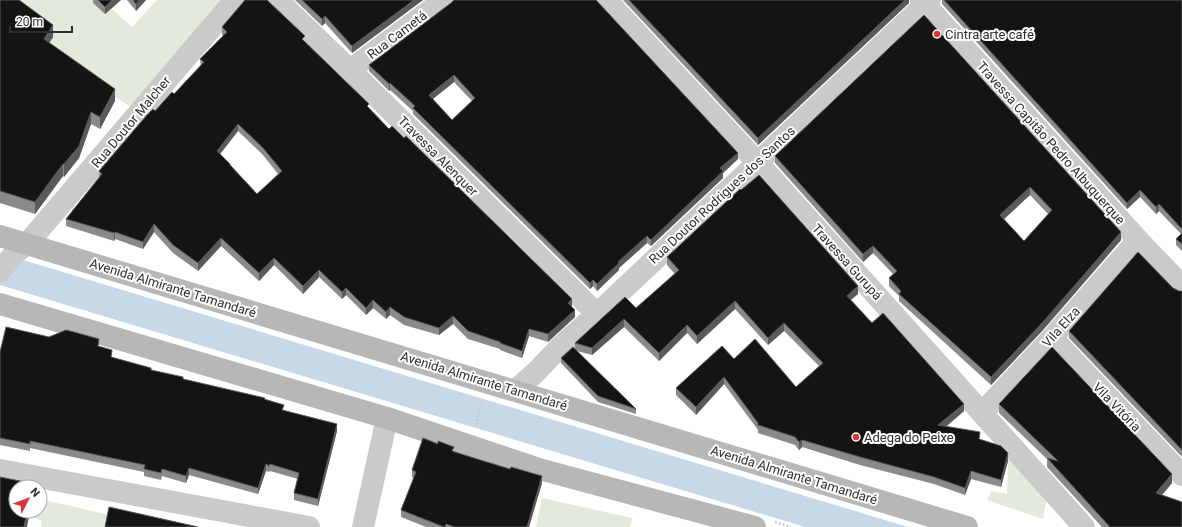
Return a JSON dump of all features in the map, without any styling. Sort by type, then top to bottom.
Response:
[{"type":"main road","name":"Avenida Almirante Tamandaré","points":[[0,236],[20,249],[516,390],[967,527]]},
{"type":"main road","points":[[0,304],[387,418],[540,470],[755,527]]},
{"type":"street","name":"Rua Doutor Malcher","points":[[0,271],[235,0]]},
{"type":"street","name":"Travessa Alenquer","points":[[277,0],[597,314]]},
{"type":"street","name":"Rua Cametá","points":[[350,70],[444,0]]},
{"type":"street","name":"Travessa Gurupá","points":[[606,0],[757,162],[1084,527]]},
{"type":"street","name":"Rua Doutor Rodrigues dos Santos","points":[[516,390],[925,1]]},
{"type":"street","name":"Travessa Capitão Pedro Albuquerque","points":[[925,1],[1138,240],[1182,286]]},
{"type":"street","name":"Vila Elza","points":[[982,413],[1052,338],[1138,240]]},
{"type":"street","name":"Vila Vitória","points":[[1052,338],[1182,475]]},
{"type":"street","points":[[363,527],[387,418]]},
{"type":"street","points":[[0,470],[309,527]]},
{"type":"path","points":[[474,432],[481,401]]},
{"type":"green space","points":[[0,0],[102,0],[132,27],[157,0],[231,0],[135,110],[0,19]]},
{"type":"green space","points":[[1008,457],[1047,497],[1043,519],[987,500],[992,491],[1007,494]]},
{"type":"green space","points":[[542,498],[632,518],[630,527],[536,527]]},
{"type":"green space","points":[[48,501],[109,515],[106,527],[41,527],[42,521],[38,519],[48,519]]},
{"type":"water","points":[[0,253],[908,527],[805,527],[0,285]]},
{"type":"building","points":[[0,0],[19,0],[53,25],[44,39],[115,89],[100,117],[91,112],[79,146],[63,164],[35,202],[0,191]]},
{"type":"building","points":[[98,0],[112,0],[105,7]]},
{"type":"building","points":[[133,0],[139,0],[136,4]]},
{"type":"building","points":[[245,0],[267,0],[305,36],[302,39],[369,104],[367,106],[389,129],[392,126],[404,138],[406,136],[572,299],[568,303],[575,310],[548,334],[529,329],[522,351],[468,331],[453,316],[439,328],[404,317],[390,307],[386,312],[373,300],[366,308],[346,288],[342,292],[319,270],[303,286],[274,258],[259,273],[221,238],[198,263],[173,245],[154,224],[143,242],[115,232],[114,233],[66,219],[102,174],[99,171],[147,115],[153,109],[155,111],[172,92],[174,94],[204,62],[200,59],[227,32],[222,27]],"holes":[[[238,124],[263,148],[282,171],[257,194],[217,151]]]},
{"type":"building","points":[[302,0],[414,0],[352,46],[325,16],[322,19]]},
{"type":"building","points":[[454,0],[596,0],[738,153],[720,168],[723,171],[651,240],[647,236],[618,262],[619,263],[597,284],[593,280],[590,283],[413,108],[415,106],[369,65]],"holes":[[[454,75],[475,98],[452,120],[429,95]]]},
{"type":"building","points":[[629,0],[905,0],[758,138]]},
{"type":"building","points":[[944,0],[1182,0],[1182,229],[1159,204],[1156,207],[1140,190],[1127,203]]},
{"type":"building","points":[[924,15],[1121,232],[1043,322],[991,377],[899,294],[901,291],[889,278],[897,271],[873,246],[863,254],[775,156]],"holes":[[[1030,187],[1052,210],[1024,241],[1000,215]]]},
{"type":"building","points":[[759,175],[858,286],[847,296],[872,323],[883,313],[964,404],[938,425],[980,432],[979,439],[1001,446],[1008,453],[1001,480],[971,471],[965,488],[934,477],[802,440],[799,442],[795,437],[758,425],[724,377],[696,407],[676,388],[722,346],[734,359],[755,339],[796,387],[823,363],[784,323],[768,338],[735,301],[697,336],[687,325],[659,353],[624,319],[592,348],[575,343],[625,297],[636,308],[679,270],[667,257],[740,189],[741,190]]},
{"type":"building","points":[[1182,233],[1182,244],[1176,239]]},
{"type":"building","points":[[1138,252],[1173,288],[1182,291],[1182,450],[1069,331]]},
{"type":"building","points":[[6,327],[49,337],[66,330],[99,339],[98,346],[112,350],[111,357],[151,368],[151,370],[183,377],[183,379],[265,398],[264,399],[284,405],[282,410],[337,424],[318,499],[294,493],[299,473],[270,464],[269,466],[266,464],[258,488],[189,468],[186,476],[162,469],[161,473],[144,469],[145,465],[30,441],[30,444],[0,438],[0,352]]},
{"type":"building","points":[[573,347],[636,409],[598,396],[561,358]]},
{"type":"building","points":[[1052,347],[1172,474],[1156,493],[1182,502],[1182,527],[1110,527],[1047,458],[1058,461],[999,404]]},
{"type":"building","points":[[423,438],[438,444],[438,441],[454,447],[452,451],[477,459],[510,469],[511,467],[542,476],[527,527],[455,527],[446,524],[444,527],[401,510],[416,472],[412,470]]},
{"type":"building","points":[[0,477],[10,479],[8,479],[8,519],[26,519],[24,527],[0,527]]},
{"type":"building","points":[[109,507],[198,527],[105,527]]},
{"type":"place","name":"Cintra arte café","points":[[937,34]]},
{"type":"place","name":"Adega do Peixe","points":[[856,437]]}]
